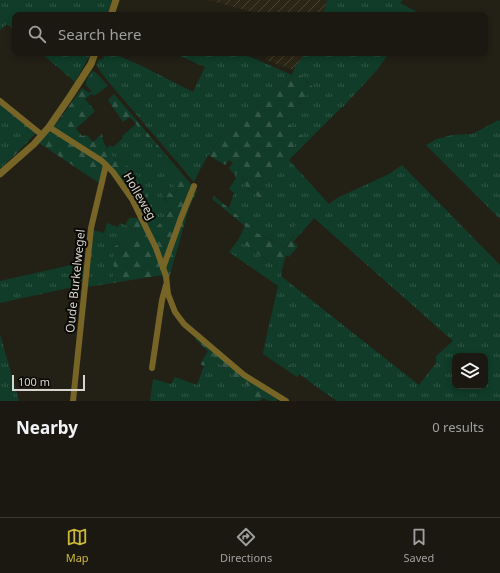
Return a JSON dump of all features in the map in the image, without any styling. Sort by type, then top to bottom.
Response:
[{"type":"street","points":[[112,12],[116,0]]},
{"type":"street","points":[[0,174],[34,144],[49,127],[91,64],[94,56]]},
{"type":"street","points":[[0,101],[42,135]]},
{"type":"street","name":"Holleweg","points":[[49,127],[102,161],[113,172],[132,199],[156,248],[166,276],[168,294],[174,312],[184,324],[244,375],[286,401]]},
{"type":"street","name":"Oude Burkelwegel","points":[[73,401],[91,228],[106,165]]},
{"type":"street","points":[[163,268],[194,186]]},
{"type":"street","points":[[152,368],[162,300],[167,283]]},
{"type":"shaded area","points":[[208,0],[327,0],[324,12],[252,12]]},
{"type":"shaded area","points":[[267,56],[303,56],[293,70],[266,60]]},
{"type":"green space","points":[[0,0],[112,0],[108,12],[12,12],[12,28],[7,24],[0,30]]},
{"type":"green space","points":[[327,0],[403,0],[400,3],[417,12],[324,12]]},
{"type":"green space","points":[[45,56],[89,56],[75,82]]},
{"type":"green space","points":[[104,56],[119,56],[193,92],[205,67],[180,56],[248,56],[292,75],[262,103],[223,135],[208,155],[194,182],[106,79],[96,65],[99,59],[102,60]]},
{"type":"green space","points":[[303,56],[387,56],[377,70],[343,107],[289,160],[329,204],[337,198],[389,174],[402,165],[500,265],[500,401],[337,401],[264,347],[278,286],[229,252],[238,240],[282,270],[281,276],[419,385],[436,363],[436,356],[453,341],[314,218],[311,222],[307,218],[301,223],[297,223],[294,235],[285,248],[252,231],[253,228],[229,208],[234,193],[229,189],[236,178],[234,174],[241,172],[246,186],[257,196],[260,201],[268,194],[265,189],[261,190],[252,179],[262,179],[284,120],[314,88],[299,74],[295,67]]},
{"type":"green space","points":[[295,67],[299,74],[314,88],[284,120],[302,136],[268,177],[253,180],[261,190],[265,189],[268,194],[268,201],[263,203],[246,186],[241,172],[234,174],[229,168],[233,163],[229,160],[225,165],[208,155],[218,141],[232,126],[258,106],[292,75]]},
{"type":"green space","points":[[92,71],[103,80],[91,91],[86,85],[86,81]]},
{"type":"green space","points":[[103,80],[108,86],[94,96],[92,94],[85,99],[95,111],[76,129],[82,136],[87,135],[93,142],[102,133],[103,141],[107,148],[105,150],[118,161],[124,159],[127,160],[128,165],[122,167],[125,170],[137,175],[144,185],[151,205],[149,209],[151,222],[156,227],[170,209],[161,193],[163,190],[171,194],[175,191],[175,187],[171,180],[176,173],[130,117],[123,122],[108,100],[114,94],[197,191],[189,208],[169,278],[162,278],[162,275],[113,283],[114,247],[134,234],[136,230],[125,225],[129,218],[142,217],[105,162],[99,183],[39,143],[59,120],[82,88],[89,93]]},
{"type":"green space","points":[[0,104],[36,133],[14,156],[11,154],[31,133],[0,108]]},
{"type":"green space","points":[[0,108],[32,133],[12,154],[14,156],[0,169]]},
{"type":"green space","points":[[499,120],[500,219],[426,145],[437,139],[452,135],[472,134]]},
{"type":"green space","points":[[136,124],[177,174],[175,175],[172,183],[175,187],[175,191],[164,199],[170,206],[170,209],[160,223],[155,227],[150,222],[149,209],[132,172],[123,169],[122,167],[128,165],[124,159],[118,161],[105,150],[110,145],[113,147],[123,138],[122,136]]},
{"type":"green space","points":[[214,196],[253,228],[253,231],[285,248],[294,236],[293,230],[297,223],[301,223],[307,218],[311,222],[293,242],[298,246],[289,257],[286,255],[282,270],[238,240],[245,226],[212,199]]},
{"type":"green space","points":[[107,223],[118,227],[120,223],[136,230],[134,234],[114,247],[113,283],[87,287],[93,230],[104,233]]},
{"type":"green space","points":[[84,262],[82,285],[0,303],[0,281]]},
{"type":"green space","points":[[0,334],[19,401],[0,401]]},
{"type":"green space","points":[[197,337],[278,399],[277,401],[270,401],[262,398],[260,401],[248,401],[256,389],[242,383],[211,354],[204,366],[200,364],[208,351],[195,339]]},
{"type":"green space","points":[[264,347],[300,374],[297,377],[263,354]]},
{"type":"green space","points":[[211,353],[242,383],[256,389],[248,401],[150,401],[153,379],[171,384],[175,377],[197,385],[204,366]]}]
